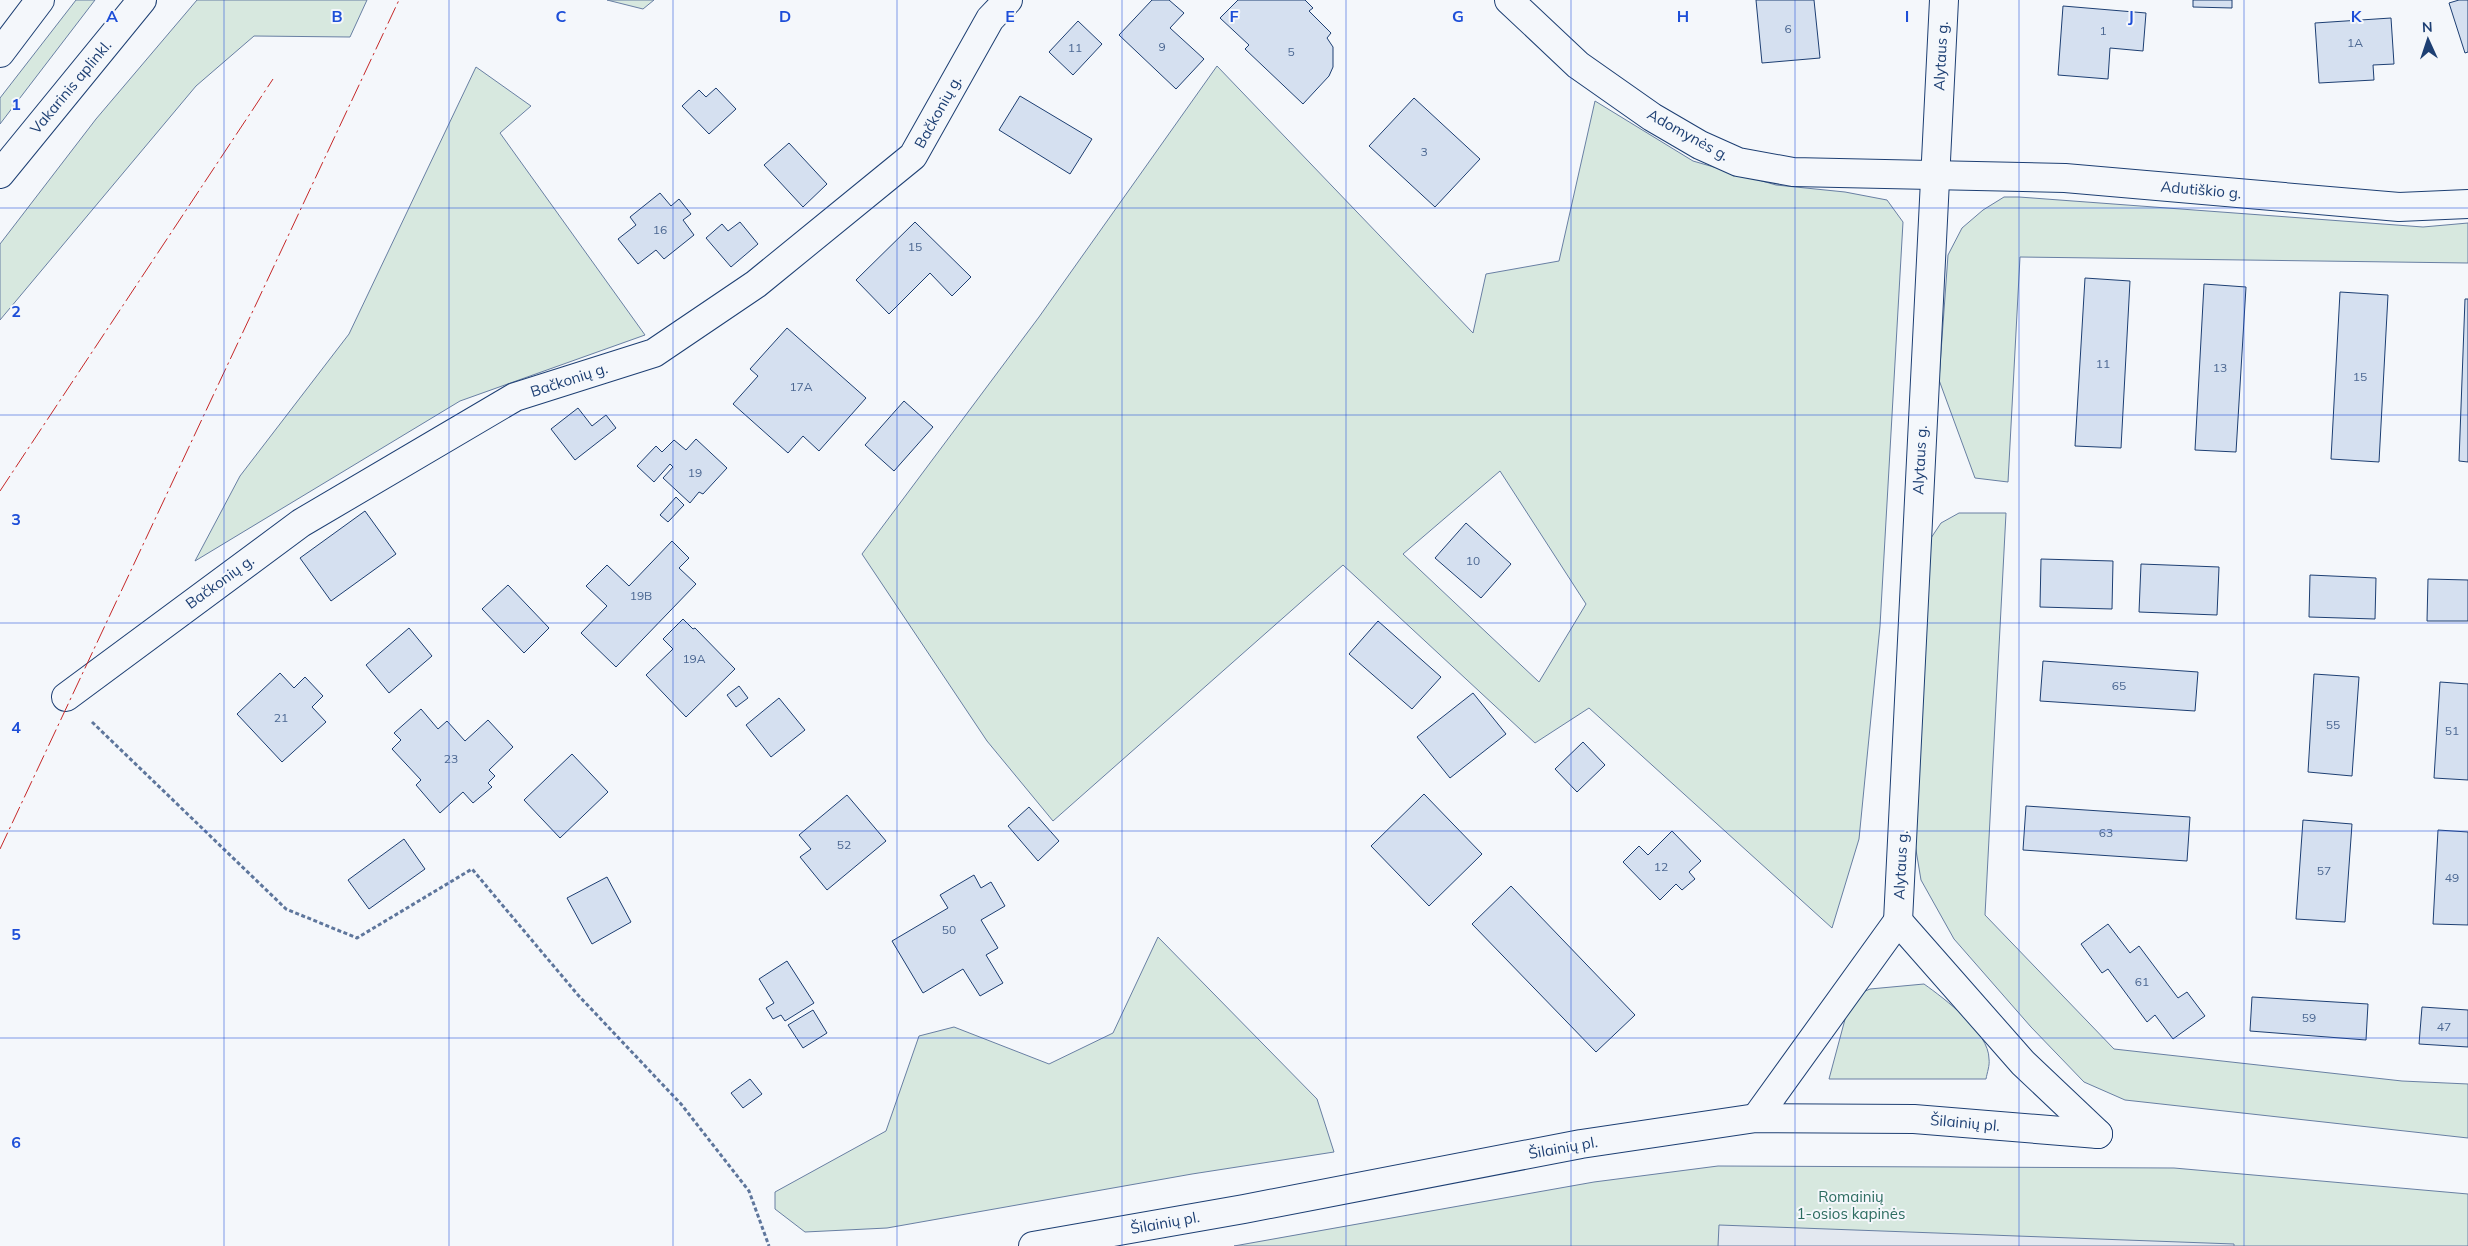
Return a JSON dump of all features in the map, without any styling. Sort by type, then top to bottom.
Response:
[{"type":"main road","points":[[0,53],[40,0]]},
{"type":"main road","name":"Vakarinis aplinkl.","points":[[0,174],[142,0]]},
{"type":"main road","name":"Bačkonių g.","points":[[66,697],[301,523],[516,397],[654,352],[756,284],[913,156],[990,19],[1008,0]]},
{"type":"main road","name":"Adomynės g.","points":[[1509,0],[1578,64],[1652,117],[1700,145],[1738,162],[1793,172],[1934,177]]},
{"type":"main road","name":"Alytaus g.","points":[[1756,1118],[1898,921],[1944,0]]},
{"type":"main road","name":"Adutiškio g.","points":[[1934,177],[2065,178],[2399,207],[2468,204]]},
{"type":"main road","name":"Alytaus g.","points":[[1898,921],[2023,1063],[2098,1134]]},
{"type":"main road","name":"Šilainių pl.","points":[[1032,1246],[1244,1209],[1582,1144],[1756,1118],[1914,1119],[2098,1134]]},
{"type":"path","points":[[66,697],[286,908],[357,938],[472,869],[578,995],[687,1111],[749,1190],[769,1246]]},
{"type":"green space","points":[[76,0],[95,0],[0,124],[0,98]]},
{"type":"green space","points":[[197,0],[367,0],[350,37],[254,36],[196,86],[0,320],[0,244],[96,119]]},
{"type":"green space","points":[[607,0],[654,0],[643,9]]},
{"type":"green space","points":[[1217,66],[1473,333],[1486,274],[1559,261],[1595,101],[1693,161],[1776,185],[1845,192],[1887,200],[1903,222],[1880,626],[1859,839],[1832,928],[1589,708],[1535,743],[1343,565],[1053,821],[987,741],[862,554],[1039,317]],"holes":[[[1500,471],[1586,604],[1539,682],[1403,554]]]},
{"type":"green space","points":[[476,67],[531,106],[500,133],[645,335],[460,401],[195,561],[240,476],[349,334]]},
{"type":"green space","points":[[2004,197],[2423,227],[2468,223],[2468,263],[2020,257],[2008,482],[1975,478],[1939,380],[1948,255],[1962,228],[1983,210]]},
{"type":"green space","points":[[1959,513],[2006,513],[1985,915],[2114,1049],[2402,1081],[2468,1084],[2468,1138],[2125,1100],[2084,1082],[2031,1027],[1954,939],[1921,880],[1914,838],[1931,538],[1941,523]]},
{"type":"green space","points":[[1158,937],[1317,1099],[1334,1152],[1192,1174],[887,1228],[805,1232],[775,1209],[775,1192],[886,1131],[919,1036],[954,1027],[1049,1064],[1113,1033]]},
{"type":"green space","points":[[1924,984],[1954,1007],[1982,1038],[1989,1059],[1986,1079],[1829,1079],[1851,997],[1870,989]]},
{"type":"green space","name":"Romainių 1-osios kapinės","points":[[1718,1166],[2174,1168],[2468,1194],[2468,1246],[1234,1246],[1594,1182]]},
{"type":"shaded area","points":[[1719,1225],[2234,1244],[2234,1246],[1718,1246]]},
{"type":"building","points":[[1152,0],[1169,0],[1184,13],[1170,28],[1204,59],[1176,89],[1119,35]]},
{"type":"building","points":[[1238,0],[1305,0],[1313,8],[1309,11],[1331,33],[1327,38],[1333,47],[1333,67],[1329,76],[1303,104],[1245,49],[1249,45],[1220,18]]},
{"type":"building","points":[[1756,0],[1814,0],[1820,58],[1762,63]]},
{"type":"building","points":[[2193,0],[2232,0],[2232,8],[2193,7]]},
{"type":"building","points":[[2468,0],[2468,52],[2465,53],[2449,3]]},
{"type":"building","points":[[2063,6],[2146,13],[2143,51],[2110,48],[2108,79],[2058,75]]},
{"type":"building","points":[[2391,18],[2394,64],[2373,65],[2374,80],[2319,83],[2315,23]]},
{"type":"building","points":[[1078,21],[1102,44],[1073,75],[1049,52]]},
{"type":"building","points":[[716,88],[736,109],[709,134],[682,106],[699,90],[706,97]]},
{"type":"building","points":[[1020,96],[1092,139],[1070,174],[999,130]]},
{"type":"building","points":[[1414,98],[1480,159],[1435,207],[1369,146]]},
{"type":"building","points":[[789,143],[827,184],[803,207],[764,165]]},
{"type":"building","points":[[660,193],[671,206],[679,199],[691,214],[683,220],[694,235],[664,259],[656,250],[638,264],[618,239],[636,225],[630,217]]},
{"type":"building","points":[[740,222],[758,244],[731,267],[706,238],[722,224],[728,231]]},
{"type":"building","points":[[915,222],[971,277],[952,296],[930,273],[889,314],[856,280]]},
{"type":"building","points":[[2085,278],[2130,281],[2121,448],[2075,446]]},
{"type":"building","points":[[2204,284],[2246,287],[2236,452],[2195,450]]},
{"type":"building","points":[[2340,292],[2388,295],[2379,462],[2331,459]]},
{"type":"building","points":[[2465,299],[2468,299],[2468,462],[2459,461]]},
{"type":"building","points":[[787,328],[866,398],[819,451],[803,436],[788,453],[733,404],[758,376],[750,369]]},
{"type":"building","points":[[904,401],[933,427],[894,471],[865,445]]},
{"type":"building","points":[[578,408],[592,426],[606,415],[616,428],[575,460],[551,429]]},
{"type":"building","points":[[696,439],[727,468],[703,494],[699,492],[690,503],[663,478],[673,467],[670,464],[654,482],[637,466],[656,446],[662,452],[674,440],[686,450]]},
{"type":"building","points":[[676,497],[684,505],[668,522],[660,515]]},
{"type":"building","points":[[365,511],[396,554],[331,601],[300,558]]},
{"type":"building","points":[[1466,523],[1511,564],[1481,598],[1435,558]]},
{"type":"building","points":[[672,541],[689,558],[679,568],[696,584],[616,667],[581,633],[607,606],[586,586],[607,565],[629,586]]},
{"type":"building","points":[[2041,559],[2113,561],[2112,609],[2040,607]]},
{"type":"building","points":[[2141,564],[2219,567],[2217,615],[2139,612]]},
{"type":"building","points":[[2310,575],[2376,578],[2375,619],[2309,617]]},
{"type":"building","points":[[2428,579],[2468,580],[2468,621],[2427,621]]},
{"type":"building","points":[[508,585],[549,628],[524,653],[482,609]]},
{"type":"building","points":[[683,619],[693,629],[695,628],[735,669],[686,717],[646,675],[673,649],[663,639]]},
{"type":"building","points":[[1378,621],[1441,677],[1412,709],[1349,654]]},
{"type":"building","points":[[409,628],[432,656],[389,693],[366,665]]},
{"type":"building","points":[[2043,661],[2198,672],[2195,711],[2040,701]]},
{"type":"building","points":[[280,673],[294,688],[305,677],[323,696],[312,707],[326,722],[282,762],[237,714]]},
{"type":"building","points":[[2314,674],[2359,677],[2352,776],[2308,772]]},
{"type":"building","points":[[2440,682],[2468,684],[2468,780],[2434,778]]},
{"type":"building","points":[[739,686],[748,698],[736,707],[727,695]]},
{"type":"building","points":[[1473,693],[1506,734],[1450,778],[1417,737]]},
{"type":"building","points":[[779,698],[805,730],[771,757],[746,725]]},
{"type":"building","points":[[421,709],[438,729],[447,721],[465,741],[488,720],[513,747],[489,770],[495,776],[488,783],[492,787],[473,803],[463,792],[440,813],[416,785],[421,780],[392,749],[401,740],[394,733]]},
{"type":"building","points":[[1583,742],[1605,765],[1577,792],[1555,769]]},
{"type":"building","points":[[572,754],[608,792],[560,838],[524,800]]},
{"type":"building","points":[[1424,794],[1482,854],[1429,906],[1371,846]]},
{"type":"building","points":[[847,795],[886,841],[827,890],[800,857],[811,849],[799,835]]},
{"type":"building","points":[[2026,806],[2190,817],[2187,861],[2023,850]]},
{"type":"building","points":[[1029,807],[1059,841],[1038,861],[1008,826]]},
{"type":"building","points":[[2303,820],[2352,824],[2345,922],[2296,919]]},
{"type":"building","points":[[2438,830],[2468,832],[2468,925],[2433,924]]},
{"type":"building","points":[[1672,831],[1701,861],[1689,872],[1695,879],[1682,890],[1676,884],[1660,900],[1623,862],[1639,846],[1648,855]]},
{"type":"building","points":[[404,839],[425,869],[369,909],[348,880]]},
{"type":"building","points":[[974,875],[981,888],[991,882],[1005,906],[981,920],[998,948],[986,955],[1003,983],[980,996],[963,969],[923,993],[892,941],[948,908],[940,895]]},
{"type":"building","points":[[607,877],[631,922],[592,944],[567,898]]},
{"type":"building","points":[[1511,886],[1635,1015],[1596,1052],[1472,924]]},
{"type":"building","points":[[2108,924],[2130,953],[2139,946],[2178,998],[2187,992],[2205,1016],[2173,1039],[2155,1015],[2147,1022],[2108,969],[2102,973],[2081,944]]},
{"type":"building","points":[[787,961],[814,1003],[785,1021],[781,1015],[773,1019],[766,1008],[774,1003],[759,979]]},
{"type":"building","points":[[2252,997],[2368,1004],[2366,1040],[2250,1031]]},
{"type":"building","points":[[2422,1007],[2468,1010],[2468,1047],[2419,1044]]},
{"type":"building","points":[[813,1010],[827,1033],[803,1048],[788,1025]]},
{"type":"building","points":[[750,1079],[762,1094],[743,1108],[731,1093]]},
{"type":"power","points":[[0,849],[399,0]]},
{"type":"power","points":[[0,491],[273,79]]}]
